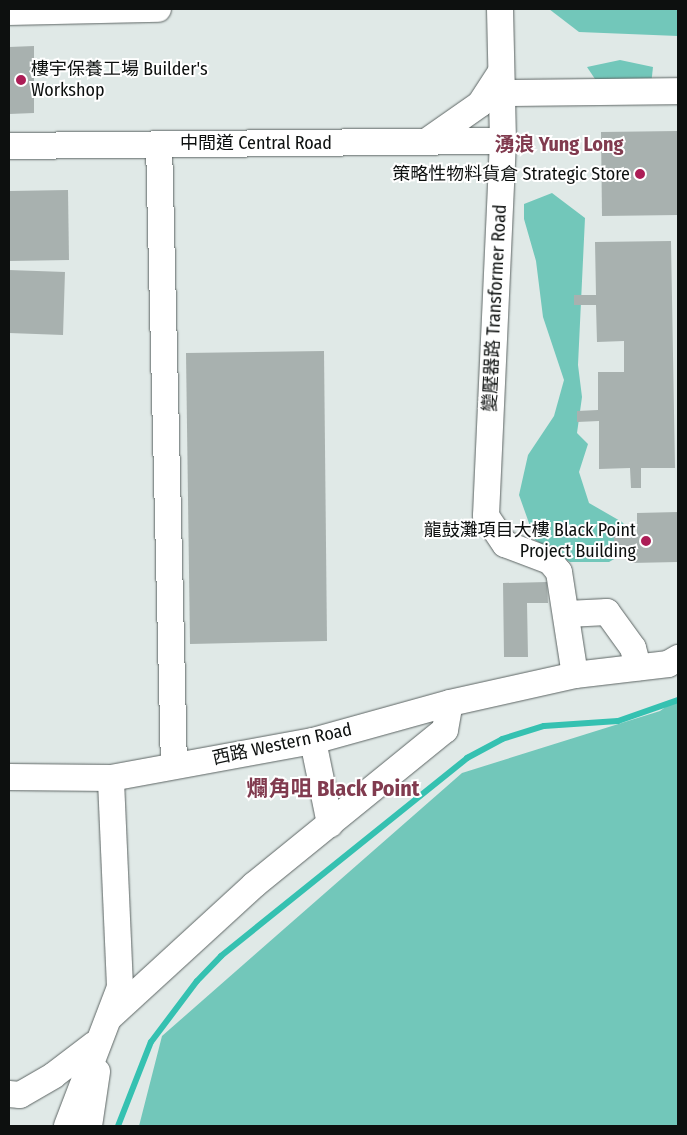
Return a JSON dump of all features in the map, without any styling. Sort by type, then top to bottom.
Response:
[{"type":"lane","points":[[9,12],[158,9]]},
{"type":"lane","name":"變壓器路 Transformer Road","points":[[500,9],[502,141],[486,516],[504,544],[554,566],[567,614]]},
{"type":"lane","points":[[426,142],[474,110],[501,83],[678,90]]},
{"type":"lane","name":"中間道 Central Road","points":[[9,146],[502,141]]},
{"type":"lane","points":[[159,144],[174,765]]},
{"type":"lane","points":[[564,679],[567,614],[607,612],[633,648],[638,667]]},
{"type":"lane","name":"西路 Western Road","points":[[9,777],[111,778],[313,741],[450,703],[678,658]]},
{"type":"lane","points":[[110,1017],[254,885],[445,730],[450,703]]},
{"type":"lane","points":[[313,741],[330,824]]},
{"type":"lane","points":[[67,1126],[95,1044],[110,1017],[120,987],[111,778]]},
{"type":"lane","points":[[9,1094],[20,1095],[54,1075],[95,1044]]},
{"type":"lane","points":[[89,1126],[98,1084],[95,1044]]},
{"type":"green space","points":[[549,9],[678,9],[678,36],[579,32]]},
{"type":"green space","points":[[620,60],[653,67],[651,85],[597,82],[587,67]]},
{"type":"green space","points":[[552,193],[585,218],[578,365],[582,397],[577,433],[588,444],[579,472],[589,503],[622,522],[642,543],[609,562],[570,562],[535,540],[519,495],[528,455],[554,416],[564,380],[543,317],[536,261],[524,219],[524,204]]},
{"type":"green space","points":[[678,698],[678,1126],[139,1126],[162,1036],[462,773],[660,711]]},
{"type":"building","name":"樓宇保養工場 Builder's Workshop","points":[[34,46],[34,113],[9,114],[9,47]]},
{"type":"building","name":"策略性物料貨倉 Strategic Store","points":[[678,131],[678,215],[602,216],[601,132]]},
{"type":"building","points":[[68,190],[69,260],[9,261],[9,191]]},
{"type":"building","points":[[671,241],[675,468],[641,468],[641,488],[631,488],[630,468],[599,469],[599,421],[577,422],[577,411],[598,410],[598,372],[624,372],[624,341],[597,342],[596,305],[574,305],[574,295],[596,295],[595,242]]},
{"type":"building","points":[[9,270],[65,272],[63,335],[9,333]]},
{"type":"building","points":[[324,351],[327,641],[190,644],[186,353]]},
{"type":"building","name":"龍鼓灘項目大樓 Black Point Project Building","points":[[678,512],[678,562],[630,563],[630,547],[614,547],[614,536],[637,536],[637,513]]},
{"type":"building","points":[[547,582],[548,603],[527,603],[528,657],[504,657],[503,583]]},
{"type":"waterway","points":[[118,1126],[151,1042],[197,981],[221,956],[467,758],[502,739],[544,726],[618,721],[678,700]]},
{"type":"place","name":"樓宇保養工場 Builder's Workshop","points":[[21,80]]},
{"type":"place","name":"策略性物料貨倉 Strategic Store","points":[[640,174]]},
{"type":"place","name":"龍鼓灘項目大樓 Black Point Project Building","points":[[646,541]]},
{"type":"district","name":"湧浪 Yung Long","points":[[559,144]]},
{"type":"district","name":"爛角咀 Black Point","points":[[333,789]]}]
